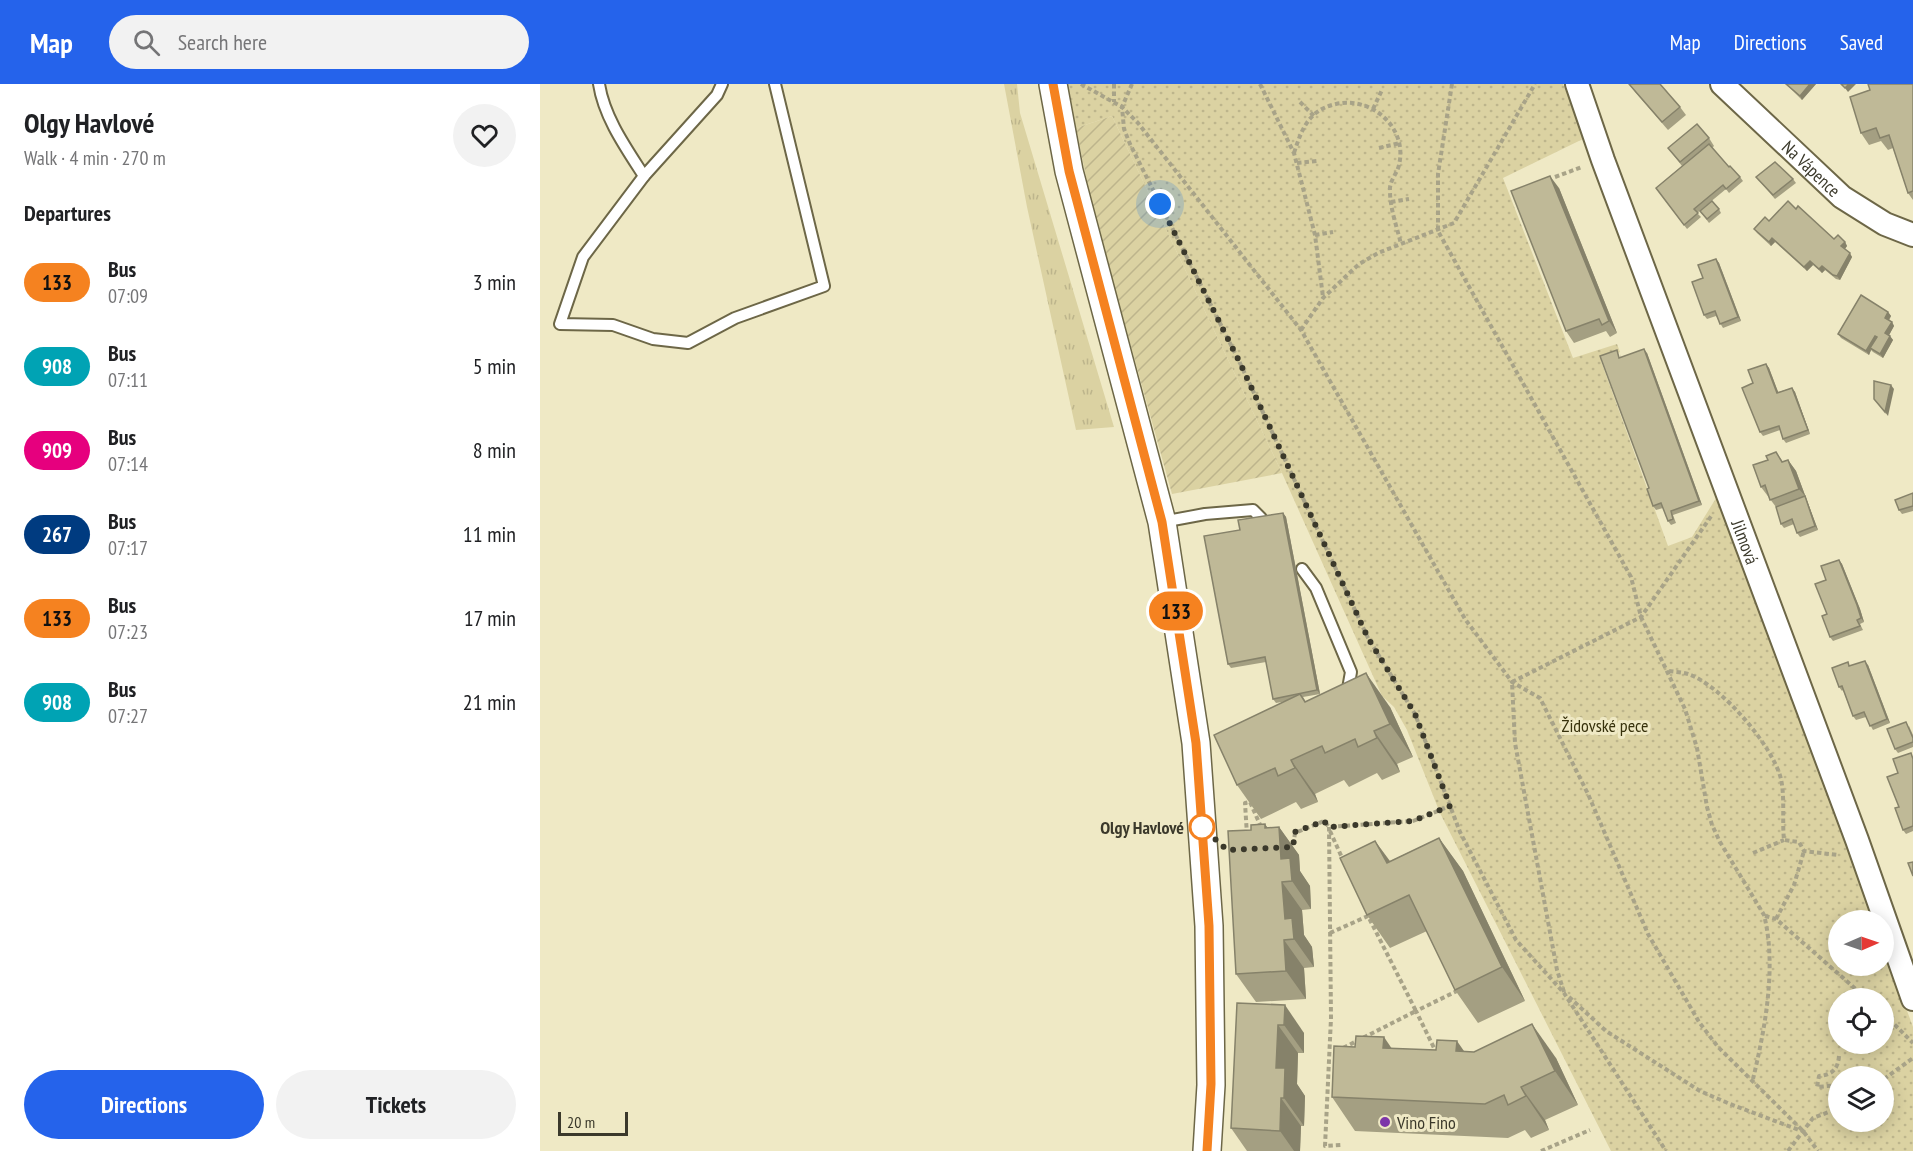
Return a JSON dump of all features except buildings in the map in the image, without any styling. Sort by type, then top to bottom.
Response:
[{"type":"street","points":[[1053,84],[1069,171],[1162,522],[1201,742],[1209,926],[1211,1084],[1207,1151]]},
{"type":"street","name":"Jilmová","points":[[1577,84],[1607,171],[1853,829],[1913,999]]},
{"type":"street","name":"Na Vápence","points":[[1722,84],[1842,197],[1885,224],[1913,236]]},
{"type":"lane","points":[[599,84],[601,96],[620,139],[644,176]]},
{"type":"lane","points":[[722,84],[717,95],[644,176],[584,257],[560,324],[613,325],[653,339],[687,342],[735,318],[824,286],[775,84]]},
{"type":"lane","points":[[1162,522],[1204,513],[1253,510],[1261,518]]},
{"type":"lane","points":[[1302,568],[1316,588],[1351,672],[1347,695],[1338,700]]},
{"type":"path","points":[[1081,84],[1122,106],[1138,123],[1301,330],[1465,619],[1512,682],[1540,699],[1588,794],[1648,934],[1699,1022],[1718,1047],[1803,1131],[1818,1151]]},
{"type":"path","points":[[1114,84],[1114,102]]},
{"type":"path","points":[[1132,84],[1122,106],[1124,129],[1130,144],[1240,363],[1368,638],[1415,714],[1460,832],[1516,940],[1564,993],[1606,1031],[1700,1091],[1803,1131]]},
{"type":"path","points":[[1260,84],[1297,163],[1315,235],[1323,298]]},
{"type":"path","points":[[1452,84],[1438,174],[1438,231],[1631,577],[1641,617],[1669,671],[1684,709],[1696,748],[1712,825],[1764,915],[1768,928],[1769,971],[1763,1039],[1753,1080]]},
{"type":"path","points":[[1301,330],[1323,298],[1359,264],[1378,253],[1454,224],[1535,84]]},
{"type":"path","points":[[1372,109],[1382,90]]},
{"type":"path","points":[[1294,153],[1302,129],[1323,107],[1349,101],[1372,109],[1390,121],[1400,143],[1399,165],[1389,187],[1401,244]]},
{"type":"path","points":[[1300,102],[1314,116]]},
{"type":"path","points":[[1379,148],[1400,143]]},
{"type":"path","points":[[1297,163],[1317,161]]},
{"type":"path","points":[[1391,202],[1409,199]]},
{"type":"path","points":[[1315,235],[1333,231]]},
{"type":"path","points":[[1512,682],[1641,617],[1714,512]]},
{"type":"path","points":[[1669,671],[1687,674],[1707,685],[1744,717],[1761,740],[1780,778],[1784,840]]},
{"type":"path","points":[[1512,682],[1515,743],[1557,970],[1564,993],[1666,1151]]},
{"type":"path","points":[[1247,837],[1245,803],[1250,802],[1262,830]]},
{"type":"path","points":[[1329,827],[1413,821],[1450,806]]},
{"type":"path","points":[[1281,847],[1293,847],[1295,832],[1324,821],[1329,827],[1346,867]]},
{"type":"path","points":[[1329,827],[1331,1018],[1325,1146],[1341,1145]]},
{"type":"path","points":[[1753,853],[1784,840],[1799,842],[1804,851],[1794,885],[1776,919]]},
{"type":"path","points":[[1804,851],[1825,852]]},
{"type":"path","points":[[1364,906],[1437,1055]]},
{"type":"path","points":[[1764,915],[1776,919],[1854,988]]},
{"type":"path","points":[[1330,933],[1368,916]]},
{"type":"path","points":[[1351,1051],[1340,1050],[1457,991]]},
{"type":"path","points":[[1894,1024],[1913,1043]]},
{"type":"path","points":[[1329,1056],[1334,1053]]},
{"type":"path","points":[[1426,1054],[1448,1055]]},
{"type":"path","points":[[1837,1066],[1839,1056]]},
{"type":"path","points":[[1894,1072],[1913,1058]]},
{"type":"path","points":[[1828,1075],[1819,1076],[1817,1087],[1828,1086]]},
{"type":"path","points":[[1788,1151],[1813,1118],[1828,1112]]},
{"type":"path","points":[[1541,1151],[1590,1130]]},
{"type":"green space","points":[[1004,84],[1017,84],[1020,113],[1114,427],[1076,430],[1027,207]]},
{"type":"green space","name":"Židovské pece","points":[[1065,84],[1563,84],[1585,138],[1503,178],[1573,358],[1617,344],[1620,352],[1601,361],[1668,546],[1692,537],[1718,495],[1870,910],[1828,910],[1828,976],[1894,975],[1913,1027],[1913,1151],[1611,1151],[1440,813],[1407,730],[1394,707],[1382,696],[1282,473],[1112,116],[1076,128]]},
{"type":"green space","points":[[1112,116],[1282,473],[1172,494],[1092,206],[1076,128]]},
{"type":"bus line","name":"133","points":[[1053,84],[1069,171],[1162,522],[1196,743],[1209,926],[1211,1084],[1207,1151]]},
{"type":"place","name":"Olgy Havlové","points":[[1202,827]]},
{"type":"place","name":"Vino Fino","points":[[1385,1122]]},
{"type":"route","points":[[1160,204],[1240,363],[1368,638],[1415,714],[1450,806],[1413,821],[1329,827],[1324,821],[1295,832],[1293,847],[1227,850],[1202,827]]}]
